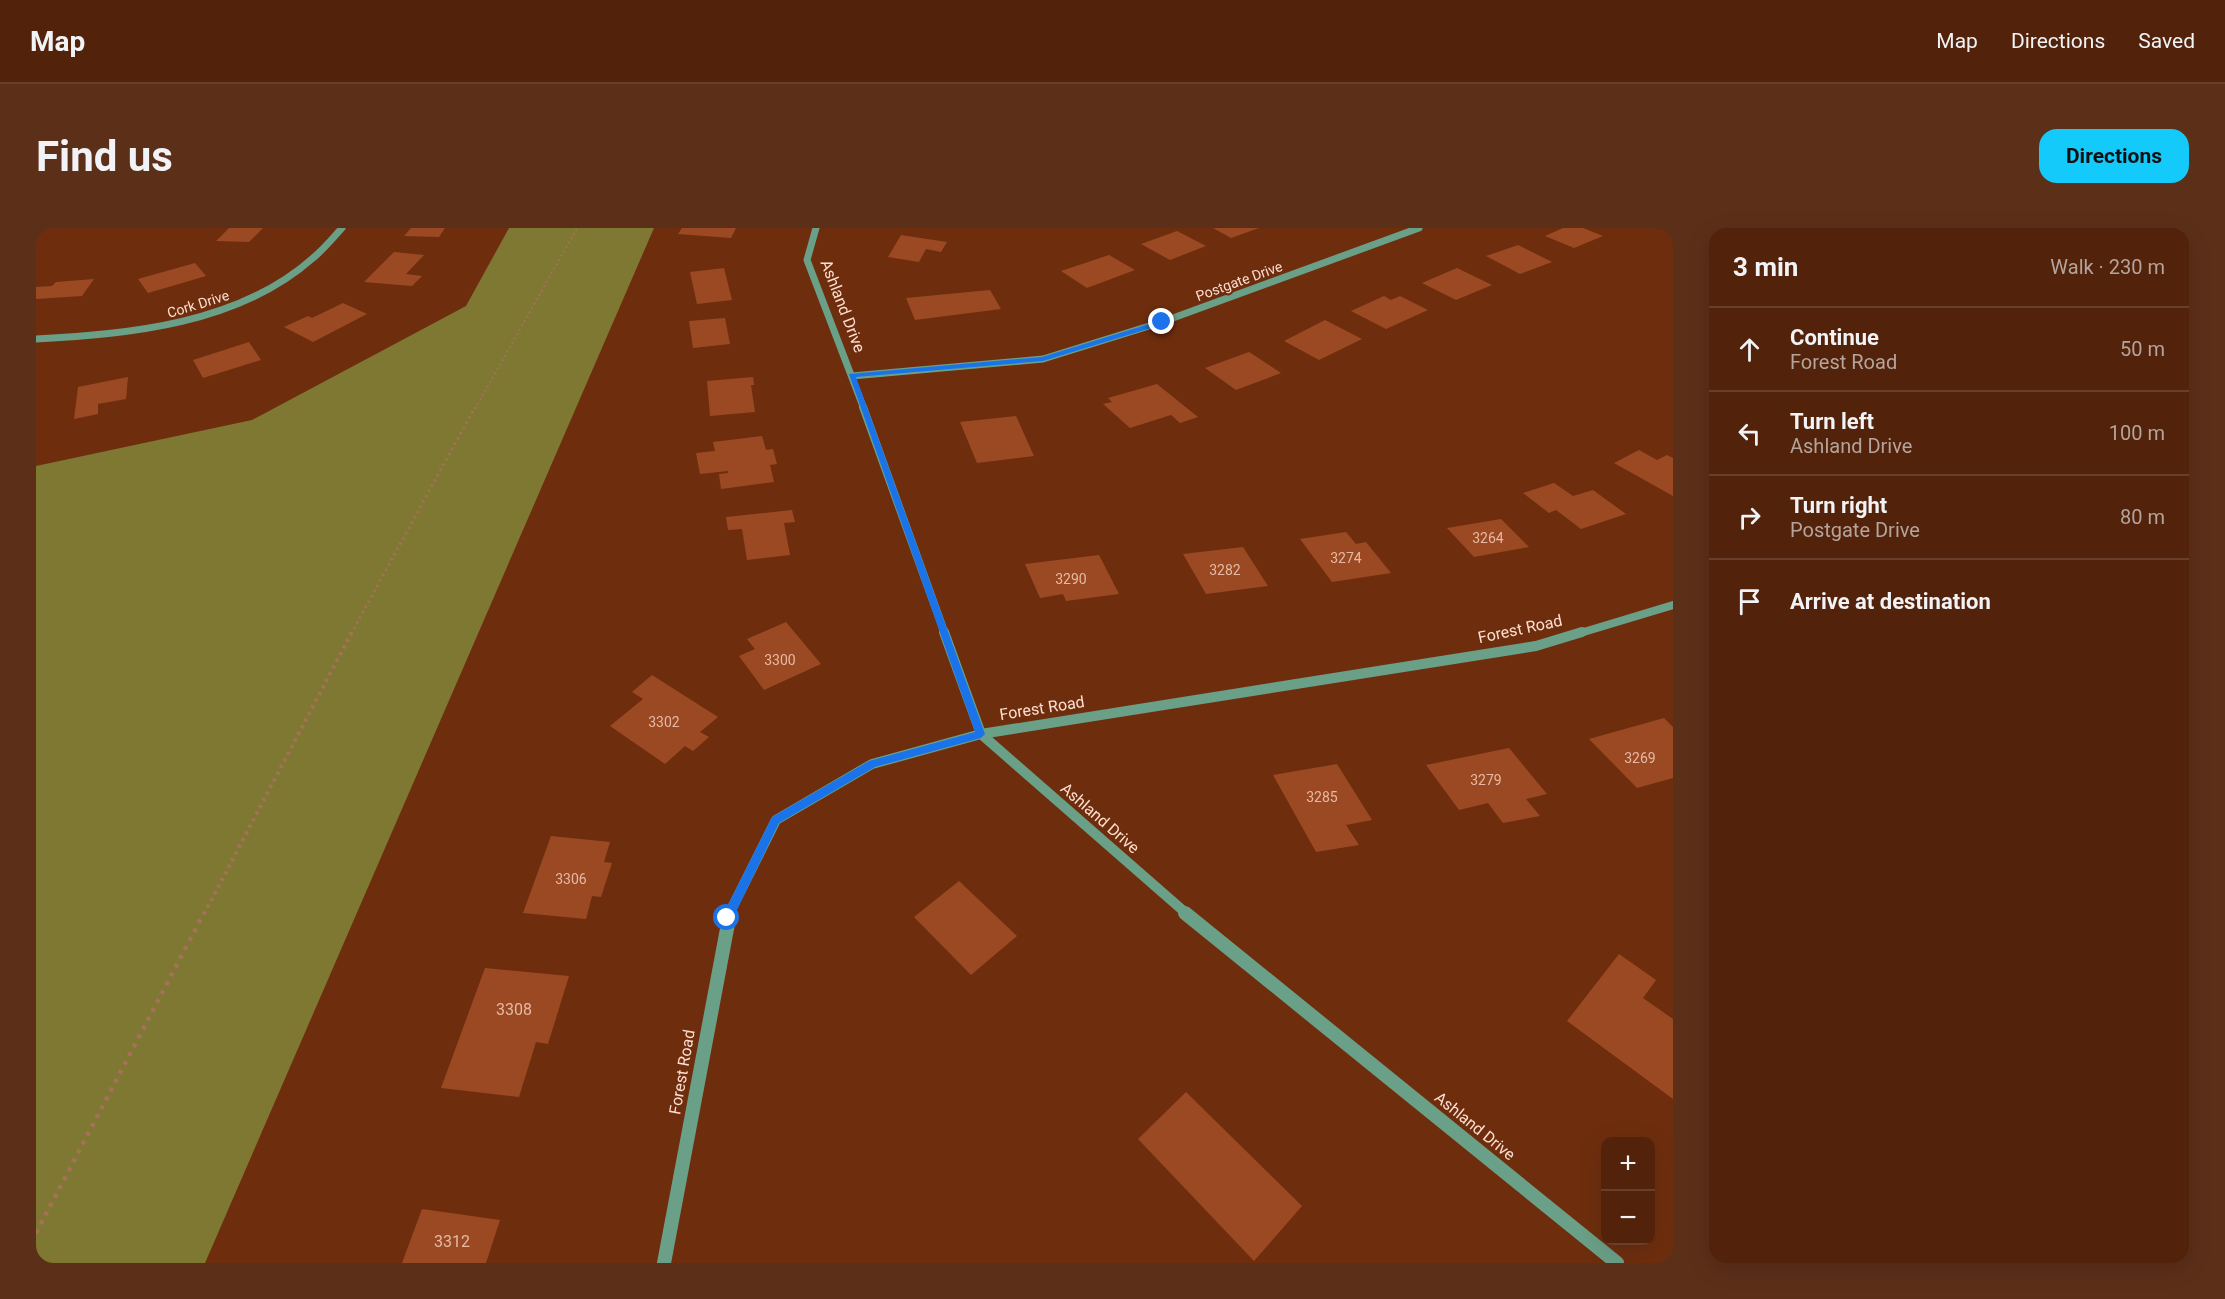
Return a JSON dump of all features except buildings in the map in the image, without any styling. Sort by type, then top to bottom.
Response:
[{"type":"street","name":"Cork Drive","points":[[36,339],[91,337],[166,326],[237,304],[285,279],[325,249],[342,228]]},
{"type":"street","name":"Ashland Drive","points":[[816,228],[807,260],[852,376],[981,734],[1150,884],[1617,1263]]},
{"type":"street","name":"Postgate Drive","points":[[852,376],[1043,359],[1162,322],[1419,228]]},
{"type":"street","name":"Forest Road","points":[[664,1263],[727,918],[776,820],[872,764],[981,734],[1536,646],[1673,604]]},
{"type":"path","points":[[36,1233],[397,546],[577,228]]},
{"type":"shaded area","points":[[509,228],[654,228],[205,1263],[36,1263],[36,466],[252,420],[466,306]]},
{"type":"route","points":[[727,918],[776,820],[872,764],[981,734],[852,376],[1043,359],[1162,322]]}]
